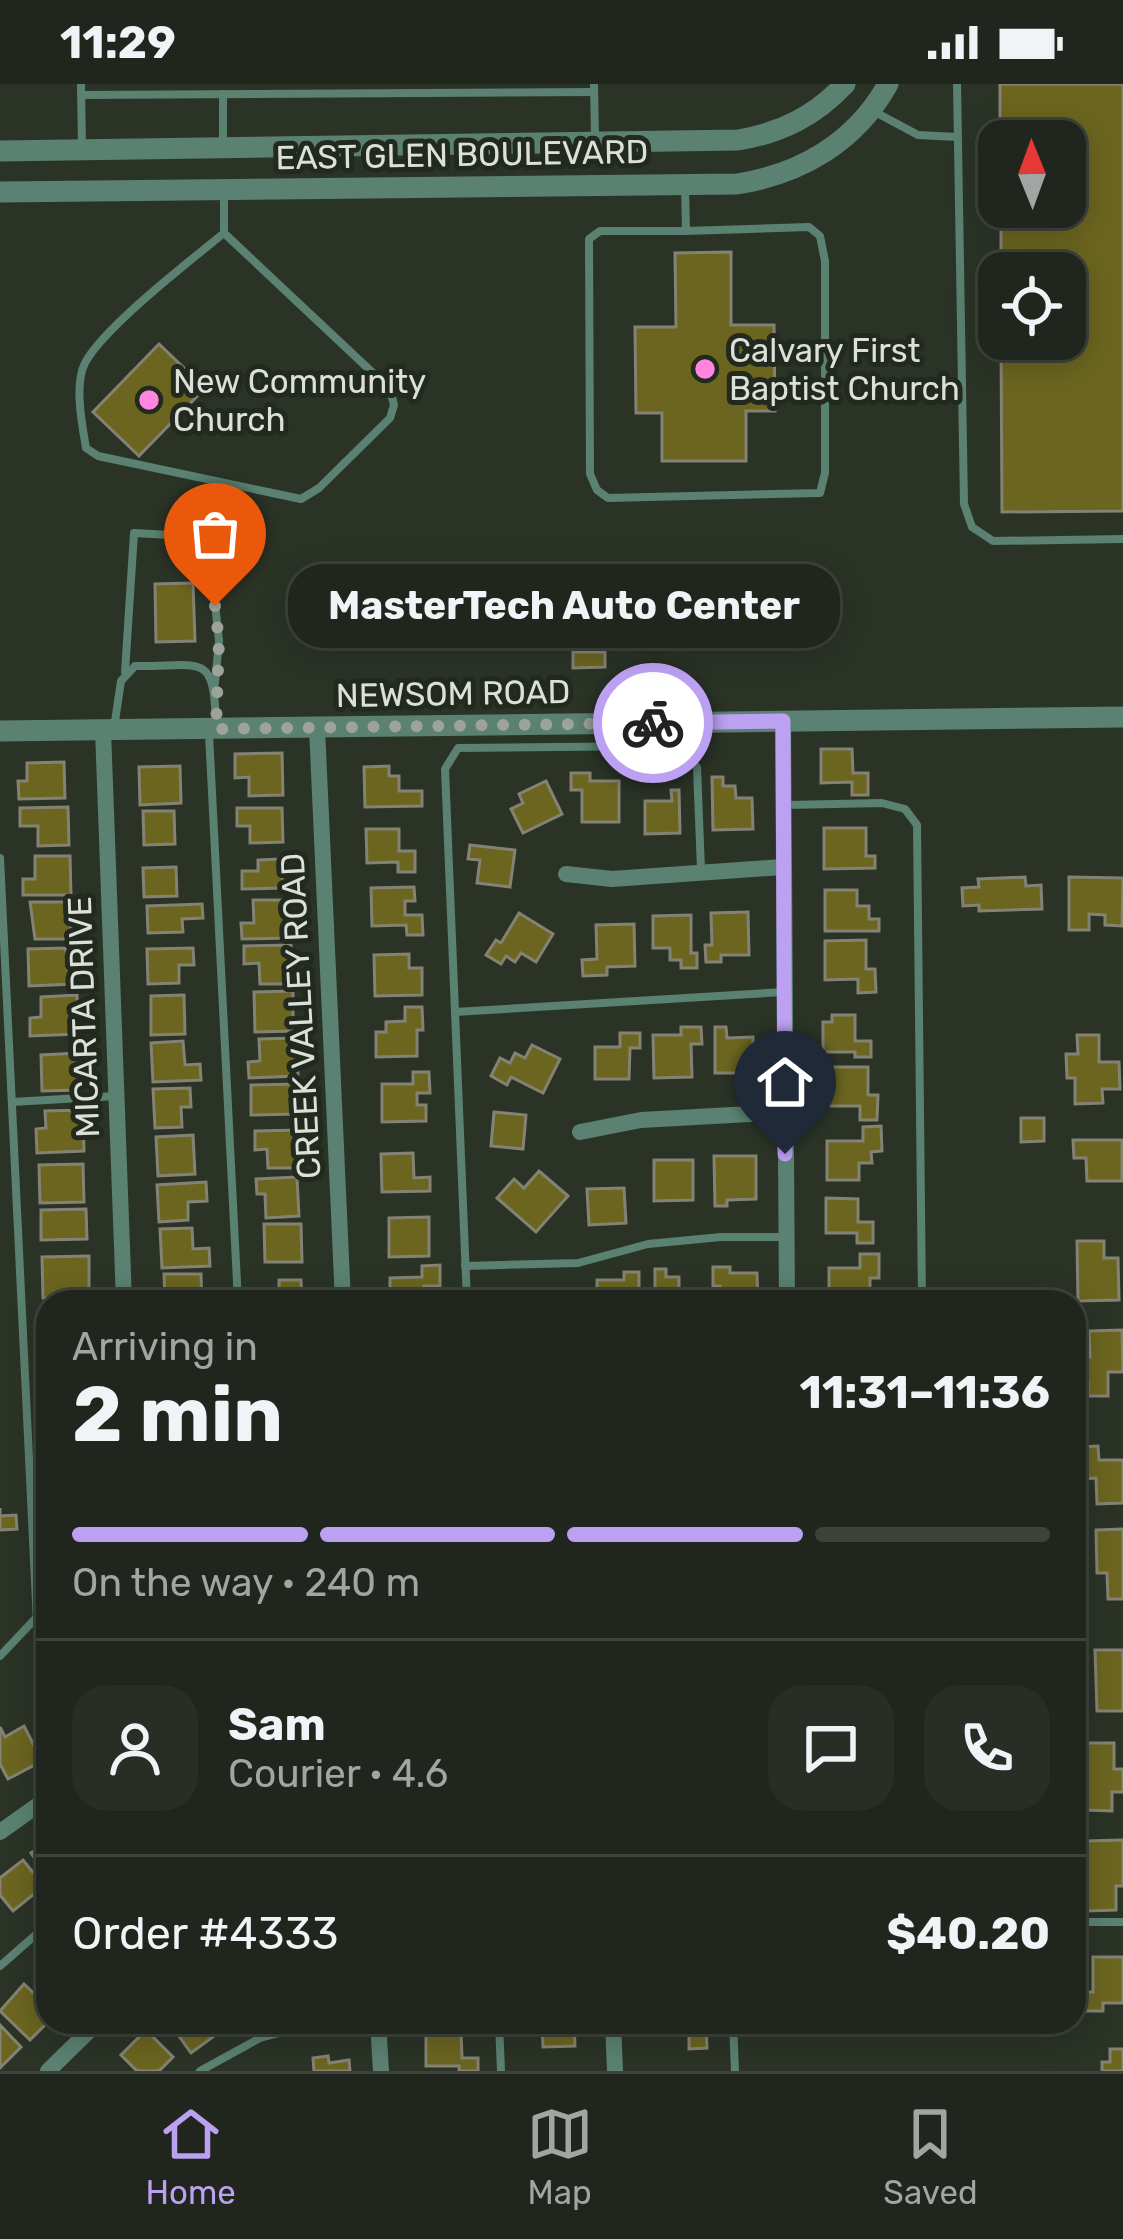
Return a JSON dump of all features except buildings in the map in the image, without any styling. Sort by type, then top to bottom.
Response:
[{"type":"street","points":[[845,84],[871,110]]},
{"type":"street","name":"EAST GLEN BOULEVARD","points":[[0,151],[738,140],[772,133],[819,109],[845,84]]},
{"type":"street","name":"EAST GLEN BOULEVARD","points":[[0,192],[737,184],[794,170],[829,151],[871,110],[888,84]]},
{"type":"street","points":[[684,141],[685,185]]},
{"type":"street","points":[[223,148],[224,190]]},
{"type":"street","name":"NEWSOM ROAD","points":[[0,731],[1123,717]]},
{"type":"street","points":[[783,721],[787,1290]]},
{"type":"street","name":"CREEK VALLEY ROAD","points":[[317,728],[342,1290]]},
{"type":"street","name":"MICARTA DRIVE","points":[[108,730],[124,1290]]},
{"type":"street","points":[[566,874],[612,879],[784,867]]},
{"type":"street","points":[[580,1132],[640,1120],[785,1112]]},
{"type":"street","points":[[0,1832],[36,1806]]},
{"type":"street","points":[[49,2071],[86,2034]]},
{"type":"street","points":[[379,2034],[381,2071]]},
{"type":"street","points":[[613,2034],[615,2071]]},
{"type":"lane","points":[[957,84],[964,504],[972,527],[993,541],[1123,539]]},
{"type":"lane","points":[[82,150],[81,89],[223,94],[594,88],[595,142]]},
{"type":"lane","points":[[223,94],[223,148]]},
{"type":"lane","points":[[871,110],[918,135],[957,137]]},
{"type":"lane","points":[[685,185],[686,231]]},
{"type":"lane","points":[[224,190],[224,233],[389,389],[394,405],[390,418],[320,488],[302,499],[98,457],[86,448],[82,367],[96,347],[173,274],[224,233]]},
{"type":"lane","points":[[808,227],[820,236],[825,261],[825,473],[820,493],[608,498],[597,490],[590,474],[589,239],[599,231],[686,231],[808,227]]},
{"type":"lane","points":[[108,730],[125,672],[134,533],[208,537],[219,641],[212,729],[237,1290]]},
{"type":"lane","points":[[125,672],[135,666],[201,667],[211,673],[214,683]]},
{"type":"lane","points":[[466,1290],[445,770],[458,748],[658,746],[683,752],[697,766],[701,871]]},
{"type":"lane","points":[[783,805],[882,803],[905,809],[916,825],[922,1290]]},
{"type":"lane","points":[[0,858],[36,1597]]},
{"type":"lane","points":[[455,1012],[784,992]]},
{"type":"lane","points":[[12,1102],[116,1096]]},
{"type":"lane","points":[[465,1266],[578,1263],[648,1244],[786,1237]]},
{"type":"lane","points":[[0,1656],[36,1619]]},
{"type":"lane","points":[[1086,1922],[1123,1922]]},
{"type":"lane","points":[[0,1966],[36,1934]]},
{"type":"lane","points":[[200,2071],[275,2034]]},
{"type":"lane","points":[[499,2034],[501,2071]]},
{"type":"lane","points":[[733,2034],[735,2071]]},
{"type":"way so far","points":[[215,606],[219,641],[216,729],[653,723]]},
{"type":"place","name":"Calvary First Baptist Church","points":[[705,369]]},
{"type":"place","name":"New Community Church","points":[[149,400]]},
{"type":"place","name":"MasterTech Auto Center","points":[[215,606]]},
{"type":"route","points":[[653,723],[783,721],[785,1154]]}]
